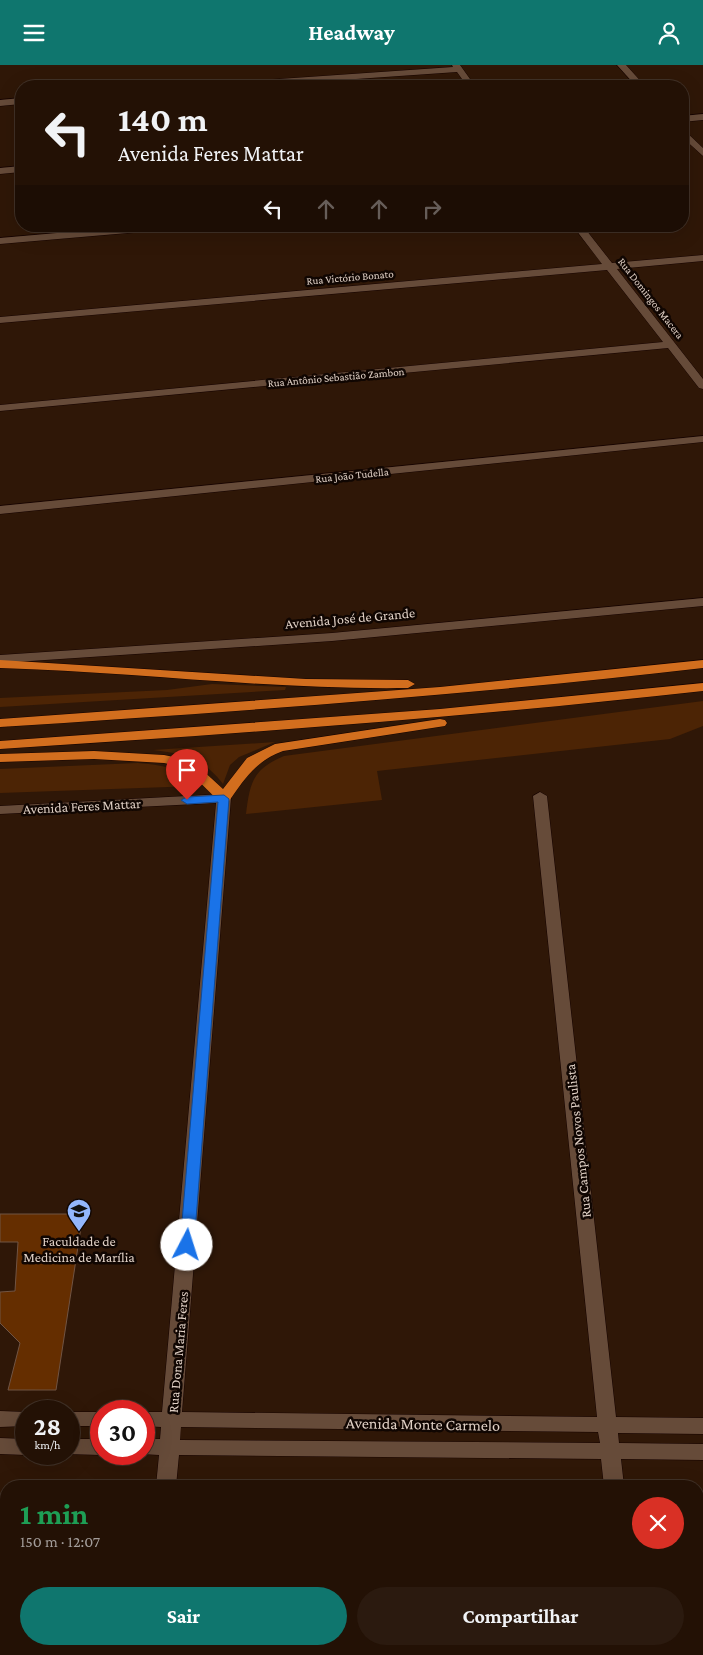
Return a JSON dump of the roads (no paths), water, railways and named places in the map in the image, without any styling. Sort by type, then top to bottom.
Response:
[{"type":"highway","points":[[0,664],[61,665],[343,685],[582,679]]},
{"type":"highway","points":[[0,723],[246,707],[582,679],[703,665]]},
{"type":"highway","points":[[0,745],[279,727],[570,702],[703,687]]},
{"type":"highway","points":[[0,758],[94,755],[164,759],[180,762],[194,771],[224,799],[248,763],[260,754],[280,747],[570,702]]},
{"type":"street","points":[[621,65],[635,80]]},
{"type":"street","points":[[297,80],[457,67],[467,80]]},
{"type":"street","points":[[0,103],[15,102]]},
{"type":"street","points":[[689,118],[703,117]]},
{"type":"street","points":[[689,138],[703,153]]},
{"type":"street","points":[[0,171],[15,170]]},
{"type":"street","points":[[0,241],[104,232]]},
{"type":"street","name":"Rua Domingos Macera","points":[[583,232],[703,386]]},
{"type":"street","name":"Rua Victório Bonato","points":[[0,320],[703,258]]},
{"type":"street","name":"Rua Antônio Sebastião Zambon","points":[[0,408],[671,345]]},
{"type":"street","name":"Rua João Tudella","points":[[0,510],[703,439]]},
{"type":"street","name":"Avenida José de Grande","points":[[0,659],[332,637],[703,602]]},
{"type":"street","name":"Rua Campos Novos Paulista","points":[[540,796],[613,1480]]},
{"type":"street","name":"Avenida Feres Mattar","points":[[0,810],[224,799]]},
{"type":"street","name":"Rua Dona Maria Feres","points":[[166,1480],[224,799]]},
{"type":"street","points":[[0,1419],[15,1419]]},
{"type":"street","name":"Avenida Monte Carmelo","points":[[155,1419],[609,1427],[703,1426]]},
{"type":"street","points":[[0,1446],[15,1447]]},
{"type":"street","name":"Avenida Monte Carmelo","points":[[155,1447],[703,1452]]},
{"type":"place","name":"Faculdade de Medicina de Marília","points":[[79,1232]]}]
